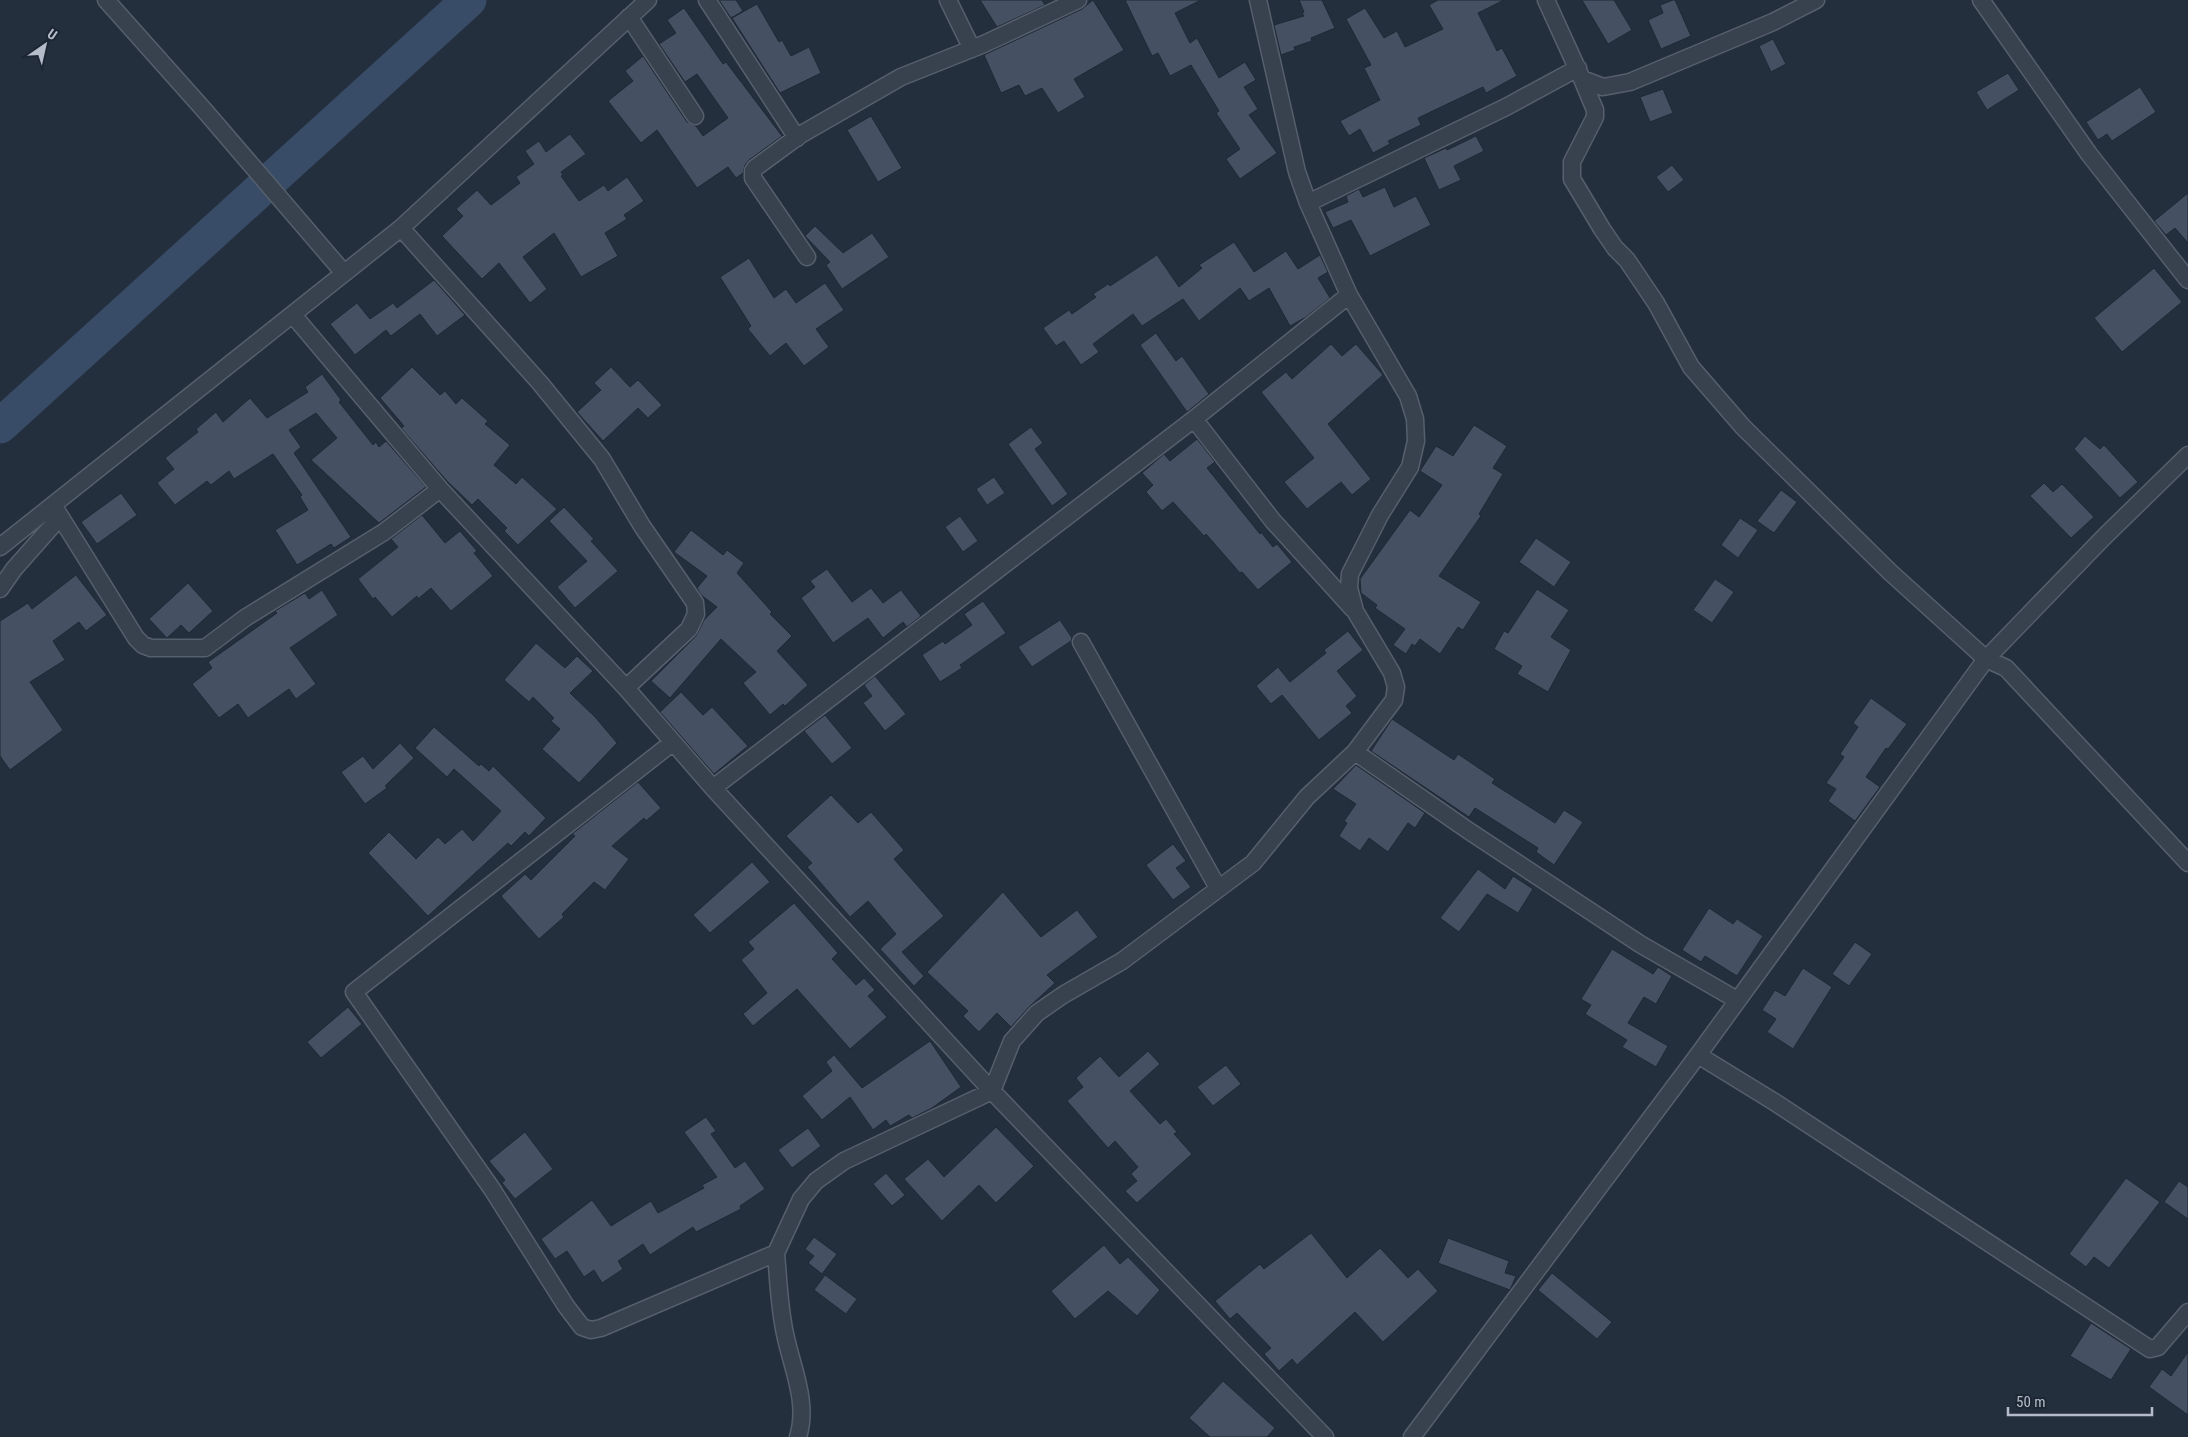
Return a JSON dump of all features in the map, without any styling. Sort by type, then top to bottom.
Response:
[{"type":"street","points":[[106,0],[206,111],[344,273]]},
{"type":"street","points":[[0,547],[57,511],[401,228],[648,0]]},
{"type":"street","points":[[707,0],[797,138]]},
{"type":"street","points":[[948,0],[972,49]]},
{"type":"street","points":[[807,256],[752,174],[755,168],[797,138],[901,77],[972,49],[1076,0]]},
{"type":"street","points":[[1258,0],[1297,172],[1308,203],[1350,295],[1408,396],[1414,419],[1416,441],[1410,467],[1380,515],[1350,574],[1349,588],[1354,611]]},
{"type":"street","points":[[1546,0],[1580,74],[1594,110],[1595,117],[1572,162],[1572,179],[1602,229],[1615,248],[1627,260],[1656,303],[1691,367],[1743,427],[1890,572],[1986,659],[2006,668],[2188,863]]},
{"type":"street","points":[[1580,74],[1603,87],[1630,82],[1773,22],[1816,0]]},
{"type":"street","points":[[1981,0],[2089,154],[2188,280]]},
{"type":"street","points":[[629,17],[695,116]]},
{"type":"street","points":[[1308,203],[1506,107],[1580,74]]},
{"type":"street","points":[[401,228],[540,383],[602,459],[642,526],[695,603],[696,614],[689,629],[626,688]]},
{"type":"street","points":[[713,788],[1194,419],[1350,295]]},
{"type":"street","points":[[293,315],[440,489],[626,688],[713,788],[992,1091],[1325,1437]]},
{"type":"street","points":[[798,1437],[801,1426],[798,1379],[783,1324],[776,1253],[801,1199],[816,1181],[844,1160],[992,1091],[1012,1041],[1037,1013],[1063,995],[1122,961],[1253,863],[1307,797],[1355,752],[1394,700],[1396,687],[1392,673],[1354,611],[1273,521],[1194,419]]},
{"type":"street","points":[[1412,1437],[1698,1055],[1986,659],[2104,537],[2188,455]]},
{"type":"street","points":[[57,511],[136,638],[143,645],[161,650],[205,648],[245,618],[384,532],[440,489]]},
{"type":"street","points":[[0,589],[57,511]]},
{"type":"street","points":[[1081,642],[1218,888]]},
{"type":"street","points":[[672,743],[354,992],[492,1189],[566,1306],[582,1327],[591,1330],[601,1328],[776,1253]]},
{"type":"street","points":[[1355,752],[1477,836],[1640,944],[1737,1000]]},
{"type":"street","points":[[1698,1055],[1776,1103],[2150,1349],[2158,1347],[2188,1312]]},
{"type":"building","points":[[719,0],[736,0],[743,11],[731,18]]},
{"type":"building","points":[[980,0],[1042,0],[1045,5],[997,27]]},
{"type":"building","points":[[1093,0],[1124,50],[1074,79],[1085,97],[1058,113],[1042,88],[1025,96],[1019,85],[1001,93],[984,55],[1082,9]]},
{"type":"building","points":[[1125,0],[1201,0],[1175,13],[1190,43],[1197,38],[1219,78],[1245,62],[1256,80],[1244,87],[1258,109],[1249,115],[1277,153],[1240,179],[1226,159],[1240,149],[1216,113],[1219,111],[1191,65],[1170,76],[1158,53],[1152,56]]},
{"type":"building","points":[[1299,0],[1322,0],[1335,28],[1311,38],[1312,41],[1294,47],[1295,50],[1281,55],[1274,25],[1304,16]]},
{"type":"building","points":[[1438,0],[1504,0],[1478,13],[1497,51],[1502,48],[1517,76],[1486,93],[1483,87],[1418,118],[1421,125],[1388,141],[1390,144],[1373,153],[1360,129],[1349,136],[1340,121],[1380,100],[1364,68],[1371,65],[1346,19],[1365,8],[1384,38],[1397,31],[1405,47],[1443,29],[1429,5]]},
{"type":"building","points":[[1582,0],[1614,0],[1632,30],[1608,44]]},
{"type":"building","points":[[1675,0],[1691,36],[1661,49],[1648,20],[1663,13],[1660,5]]},
{"type":"building","points":[[757,4],[779,42],[782,40],[791,56],[809,47],[821,73],[780,93],[732,18]]},
{"type":"building","points":[[684,8],[723,64],[726,62],[782,136],[749,160],[745,165],[743,173],[736,178],[728,167],[697,188],[657,130],[641,143],[608,101],[633,81],[625,71],[643,56],[687,122],[696,126],[703,136],[728,118],[697,74],[685,82],[659,44],[676,33],[667,20]]},
{"type":"building","points":[[1773,39],[1786,64],[1771,72],[1759,46]]},
{"type":"building","points":[[2008,73],[2019,90],[1987,110],[1976,92]]},
{"type":"building","points":[[2140,87],[2156,112],[2112,141],[2107,134],[2098,140],[2086,122]]},
{"type":"building","points":[[1663,89],[1673,113],[1650,122],[1640,97]]},
{"type":"building","points":[[871,116],[902,168],[878,182],[847,130]]},
{"type":"building","points":[[570,134],[586,154],[561,172],[563,175],[561,176],[579,201],[604,185],[608,191],[627,177],[644,201],[624,215],[627,219],[605,233],[618,256],[581,277],[554,233],[523,257],[547,289],[530,303],[499,263],[482,279],[442,236],[463,216],[456,209],[477,190],[491,205],[520,183],[516,177],[534,164],[525,151],[539,141],[546,152]]},
{"type":"building","points":[[1476,136],[1484,151],[1454,166],[1461,180],[1439,190],[1424,158],[1446,148],[1447,150]]},
{"type":"building","points":[[1672,165],[1684,180],[1668,192],[1656,177]]},
{"type":"building","points":[[1385,187],[1394,207],[1416,196],[1431,225],[1370,256],[1351,220],[1333,228],[1325,212],[1348,202],[1346,196],[1359,189],[1363,197]]},
{"type":"building","points":[[2188,193],[2188,243],[2175,228],[2166,235],[2154,221]]},
{"type":"building","points":[[815,226],[843,253],[872,233],[889,257],[842,289],[826,265],[830,262],[805,236]]},
{"type":"building","points":[[1234,242],[1254,272],[1286,251],[1298,269],[1320,255],[1328,272],[1318,278],[1330,298],[1306,317],[1290,326],[1269,288],[1249,301],[1240,288],[1199,321],[1183,299],[1142,326],[1133,314],[1093,344],[1099,352],[1081,365],[1064,341],[1056,346],[1043,328],[1069,310],[1072,314],[1096,297],[1093,294],[1108,284],[1110,286],[1157,255],[1179,287],[1202,268],[1199,265]]},
{"type":"building","points":[[749,258],[774,298],[786,289],[796,303],[825,283],[844,310],[816,329],[829,347],[804,366],[786,343],[770,356],[748,329],[751,326],[720,277]]},
{"type":"building","points":[[2154,268],[2182,302],[2122,352],[2094,318]]},
{"type":"building","points":[[434,280],[465,315],[437,336],[420,314],[391,336],[386,330],[355,355],[330,324],[357,303],[370,319],[393,303],[397,308]]},
{"type":"building","points":[[1156,333],[1176,361],[1182,356],[1209,394],[1187,412],[1140,345]]},
{"type":"building","points":[[1331,344],[1342,356],[1356,344],[1383,375],[1328,424],[1371,479],[1352,495],[1341,482],[1307,509],[1284,482],[1314,458],[1261,392],[1286,372],[1292,379]]},
{"type":"building","points":[[412,367],[440,395],[445,391],[456,404],[462,398],[488,421],[485,424],[510,445],[494,465],[516,484],[522,477],[557,509],[518,545],[504,531],[507,528],[478,499],[472,505],[447,481],[401,428],[404,426],[380,398]]},
{"type":"building","points":[[611,367],[630,387],[638,380],[662,405],[648,418],[638,408],[603,441],[577,412],[601,390],[594,383]]},
{"type":"building","points":[[322,374],[341,400],[339,402],[373,445],[376,442],[379,447],[386,441],[426,487],[379,523],[311,460],[337,438],[316,413],[289,430],[301,447],[294,453],[351,537],[334,548],[331,544],[297,565],[275,530],[308,510],[300,497],[302,495],[273,454],[234,479],[229,471],[211,485],[207,481],[175,505],[157,483],[174,469],[165,458],[198,432],[196,429],[216,412],[223,422],[250,398],[267,418],[308,392],[305,387]]},
{"type":"building","points":[[1474,425],[1507,446],[1493,468],[1503,474],[1479,514],[1481,516],[1439,576],[1481,602],[1463,630],[1458,627],[1440,654],[1420,639],[1415,646],[1412,644],[1406,654],[1393,645],[1405,629],[1375,608],[1377,605],[1361,593],[1360,579],[1410,510],[1419,517],[1442,485],[1420,471],[1436,446],[1453,456]]},
{"type":"building","points":[[1031,427],[1043,443],[1035,449],[1068,494],[1052,506],[1008,444]]},
{"type":"building","points":[[2085,436],[2100,449],[2104,445],[2138,482],[2120,498],[2074,449]]},
{"type":"building","points":[[1197,439],[1215,462],[1207,468],[1260,534],[1261,532],[1273,547],[1277,544],[1292,562],[1258,590],[1242,572],[1240,573],[1206,534],[1204,536],[1173,502],[1162,511],[1146,492],[1153,485],[1142,473],[1164,454],[1170,461]]},
{"type":"building","points":[[994,477],[1005,493],[987,505],[976,489]]},
{"type":"building","points":[[2044,483],[2053,492],[2062,484],[2094,517],[2071,538],[2030,496]]},
{"type":"building","points":[[1781,490],[1797,502],[1774,533],[1757,521]]},
{"type":"building","points":[[121,493],[137,515],[97,544],[81,522]]},
{"type":"building","points":[[564,507],[594,539],[591,541],[618,571],[575,608],[557,587],[587,561],[549,521]]},
{"type":"building","points":[[422,515],[445,543],[460,531],[477,551],[474,553],[493,576],[451,611],[431,588],[418,599],[417,596],[392,617],[375,597],[373,599],[358,579],[398,547],[391,539]]},
{"type":"building","points":[[960,516],[978,541],[963,552],[945,527]]},
{"type":"building","points":[[1740,518],[1758,530],[1738,558],[1721,545]]},
{"type":"building","points":[[691,530],[723,555],[727,550],[744,563],[737,573],[772,612],[770,614],[792,636],[777,651],[808,685],[785,706],[783,704],[770,715],[743,683],[756,672],[721,639],[670,698],[651,681],[696,636],[704,620],[717,607],[701,595],[697,588],[707,576],[674,552]]},
{"type":"building","points":[[1536,538],[1571,562],[1554,587],[1519,562]]},
{"type":"building","points":[[827,569],[852,602],[871,588],[883,603],[901,590],[921,616],[907,627],[903,622],[883,638],[868,618],[833,643],[801,598],[815,587],[810,581]]},
{"type":"building","points":[[76,575],[107,615],[86,631],[79,622],[53,641],[65,660],[30,682],[63,730],[10,770],[0,756],[0,621],[28,603],[32,609]]},
{"type":"building","points":[[1715,579],[1734,592],[1712,623],[1693,610]]},
{"type":"building","points":[[188,583],[213,611],[189,633],[181,625],[167,638],[149,619]]},
{"type":"building","points":[[1537,589],[1569,610],[1551,637],[1571,650],[1548,692],[1517,674],[1522,666],[1494,649],[1504,631],[1508,633]]},
{"type":"building","points":[[322,590],[338,615],[290,648],[316,684],[296,699],[289,689],[248,718],[238,704],[219,718],[192,684],[212,668],[208,662],[277,613],[275,611],[305,593],[309,599]]},
{"type":"building","points":[[983,601],[1006,633],[960,665],[962,668],[940,682],[922,655],[943,641],[945,644],[972,625],[964,614]]},
{"type":"building","points":[[1060,620],[1072,638],[1071,641],[1032,667],[1018,647]]},
{"type":"building","points":[[1348,631],[1363,650],[1337,671],[1357,696],[1346,706],[1352,713],[1319,740],[1282,695],[1271,704],[1256,686],[1278,667],[1290,682],[1326,653],[1324,650]]},
{"type":"building","points":[[536,643],[565,668],[577,656],[593,671],[570,693],[595,717],[617,743],[579,783],[542,749],[560,729],[551,721],[554,718],[533,697],[529,702],[504,680]]},
{"type":"building","points":[[875,676],[906,714],[885,731],[863,703],[872,696],[864,685]]},
{"type":"building","points":[[681,692],[703,715],[712,707],[748,746],[714,774],[660,712]]},
{"type":"building","points":[[1871,698],[1907,724],[1888,749],[1886,748],[1866,777],[1880,787],[1855,821],[1828,801],[1836,789],[1826,783],[1844,757],[1840,754],[1858,727],[1853,723]]},
{"type":"building","points":[[825,715],[852,748],[832,764],[804,731]]},
{"type":"building","points":[[1392,719],[1454,760],[1458,754],[1495,779],[1492,783],[1555,823],[1564,810],[1583,822],[1554,865],[1536,852],[1538,848],[1475,808],[1469,817],[1371,751]]},
{"type":"building","points":[[434,727],[479,766],[481,764],[489,771],[493,766],[546,818],[529,836],[525,832],[511,846],[508,843],[428,916],[368,853],[389,832],[416,859],[438,837],[445,844],[462,829],[473,841],[501,811],[454,769],[447,777],[415,748]]},
{"type":"building","points":[[400,743],[414,758],[385,786],[387,788],[365,804],[341,772],[363,756],[373,769]]},
{"type":"building","points":[[1356,765],[1425,813],[1415,828],[1408,823],[1388,852],[1369,838],[1360,851],[1339,836],[1347,823],[1344,821],[1356,804],[1333,789]]},
{"type":"building","points":[[638,782],[661,808],[646,821],[644,818],[612,846],[629,859],[605,890],[594,882],[562,914],[564,917],[539,939],[501,896],[525,874],[531,880],[575,836],[572,834]]},
{"type":"building","points":[[831,795],[858,823],[871,812],[904,850],[894,859],[944,916],[902,952],[924,976],[914,986],[880,949],[896,934],[868,901],[850,917],[807,867],[812,863],[786,836]]},
{"type":"building","points":[[1173,844],[1186,861],[1176,868],[1191,887],[1173,900],[1146,865]]},
{"type":"building","points":[[752,862],[770,882],[710,933],[693,915]]},
{"type":"building","points":[[1478,869],[1505,889],[1513,876],[1533,889],[1518,913],[1487,894],[1459,932],[1440,918]]},
{"type":"building","points":[[1003,892],[1041,937],[1077,910],[1098,937],[1047,975],[1055,983],[1011,1027],[997,1013],[979,1032],[963,1016],[968,1011],[927,972]]},
{"type":"building","points":[[794,903],[838,953],[832,959],[856,985],[864,978],[875,990],[868,996],[887,1017],[850,1049],[797,989],[753,1026],[743,1014],[767,993],[741,960],[754,949],[748,942]]},
{"type":"building","points":[[1709,908],[1733,924],[1737,919],[1763,936],[1737,976],[1705,956],[1701,962],[1682,950]]},
{"type":"building","points":[[1855,942],[1872,954],[1849,986],[1832,974]]},
{"type":"building","points":[[1612,949],[1653,974],[1658,967],[1672,976],[1656,1004],[1644,997],[1628,1023],[1668,1046],[1656,1067],[1622,1047],[1627,1040],[1585,1014],[1591,1005],[1581,999]]},
{"type":"building","points":[[1803,968],[1832,987],[1793,1049],[1767,1032],[1776,1019],[1762,1010],[1775,990],[1785,996]]},
{"type":"building","points":[[348,1007],[362,1024],[321,1058],[307,1042]]},
{"type":"building","points":[[930,1041],[961,1087],[932,1108],[912,1118],[909,1115],[890,1126],[886,1120],[873,1130],[850,1097],[822,1120],[802,1096],[832,1071],[826,1062],[834,1055],[862,1088]]},
{"type":"building","points":[[1148,1051],[1160,1064],[1130,1091],[1160,1124],[1166,1119],[1177,1132],[1174,1134],[1192,1154],[1137,1203],[1125,1191],[1137,1181],[1131,1174],[1138,1167],[1115,1141],[1108,1148],[1067,1101],[1083,1087],[1076,1078],[1100,1056],[1119,1077]]},
{"type":"building","points":[[1226,1065],[1241,1084],[1213,1106],[1197,1087]]},
{"type":"building","points":[[706,1117],[716,1131],[711,1134],[735,1168],[745,1161],[765,1189],[740,1206],[741,1209],[696,1232],[693,1227],[650,1255],[643,1244],[618,1261],[623,1269],[602,1283],[594,1270],[584,1277],[567,1251],[555,1259],[541,1239],[592,1200],[611,1226],[651,1201],[658,1213],[704,1188],[702,1185],[717,1177],[684,1132]]},
{"type":"building","points":[[996,1127],[1034,1166],[996,1203],[979,1185],[942,1221],[904,1179],[928,1159],[944,1177]]},
{"type":"building","points":[[808,1128],[821,1146],[792,1168],[778,1150]]},
{"type":"building","points":[[525,1132],[553,1169],[515,1199],[502,1183],[505,1180],[489,1161]]},
{"type":"building","points":[[886,1173],[905,1195],[892,1206],[873,1184]]},
{"type":"building","points":[[2126,1178],[2160,1202],[2109,1268],[2094,1257],[2086,1267],[2069,1254]]},
{"type":"building","points":[[2179,1181],[2188,1187],[2188,1219],[2164,1202]]},
{"type":"building","points":[[1311,1233],[1347,1278],[1380,1248],[1408,1278],[1418,1269],[1438,1291],[1383,1342],[1355,1312],[1297,1365],[1292,1359],[1279,1371],[1264,1354],[1271,1348],[1237,1313],[1230,1319],[1215,1301],[1260,1264],[1264,1269]]},
{"type":"building","points":[[814,1237],[837,1254],[822,1274],[808,1263],[814,1256],[805,1249]]},
{"type":"building","points":[[1448,1238],[1509,1261],[1505,1273],[1516,1276],[1510,1290],[1438,1263]]},
{"type":"building","points":[[1104,1245],[1120,1264],[1128,1257],[1160,1290],[1137,1316],[1108,1291],[1075,1319],[1051,1291]]},
{"type":"building","points":[[1552,1273],[1612,1322],[1597,1339],[1538,1290]]},
{"type":"building","points":[[825,1275],[857,1299],[846,1314],[814,1290]]},
{"type":"building","points":[[2091,1323],[2131,1349],[2111,1380],[2070,1356]]},
{"type":"building","points":[[2188,1352],[2188,1415],[2149,1387],[2162,1369],[2171,1376]]},
{"type":"building","points":[[1223,1381],[1275,1428],[1267,1437],[1210,1437],[1189,1418]]},
{"type":"waterway","points":[[0,426],[469,0]]}]
